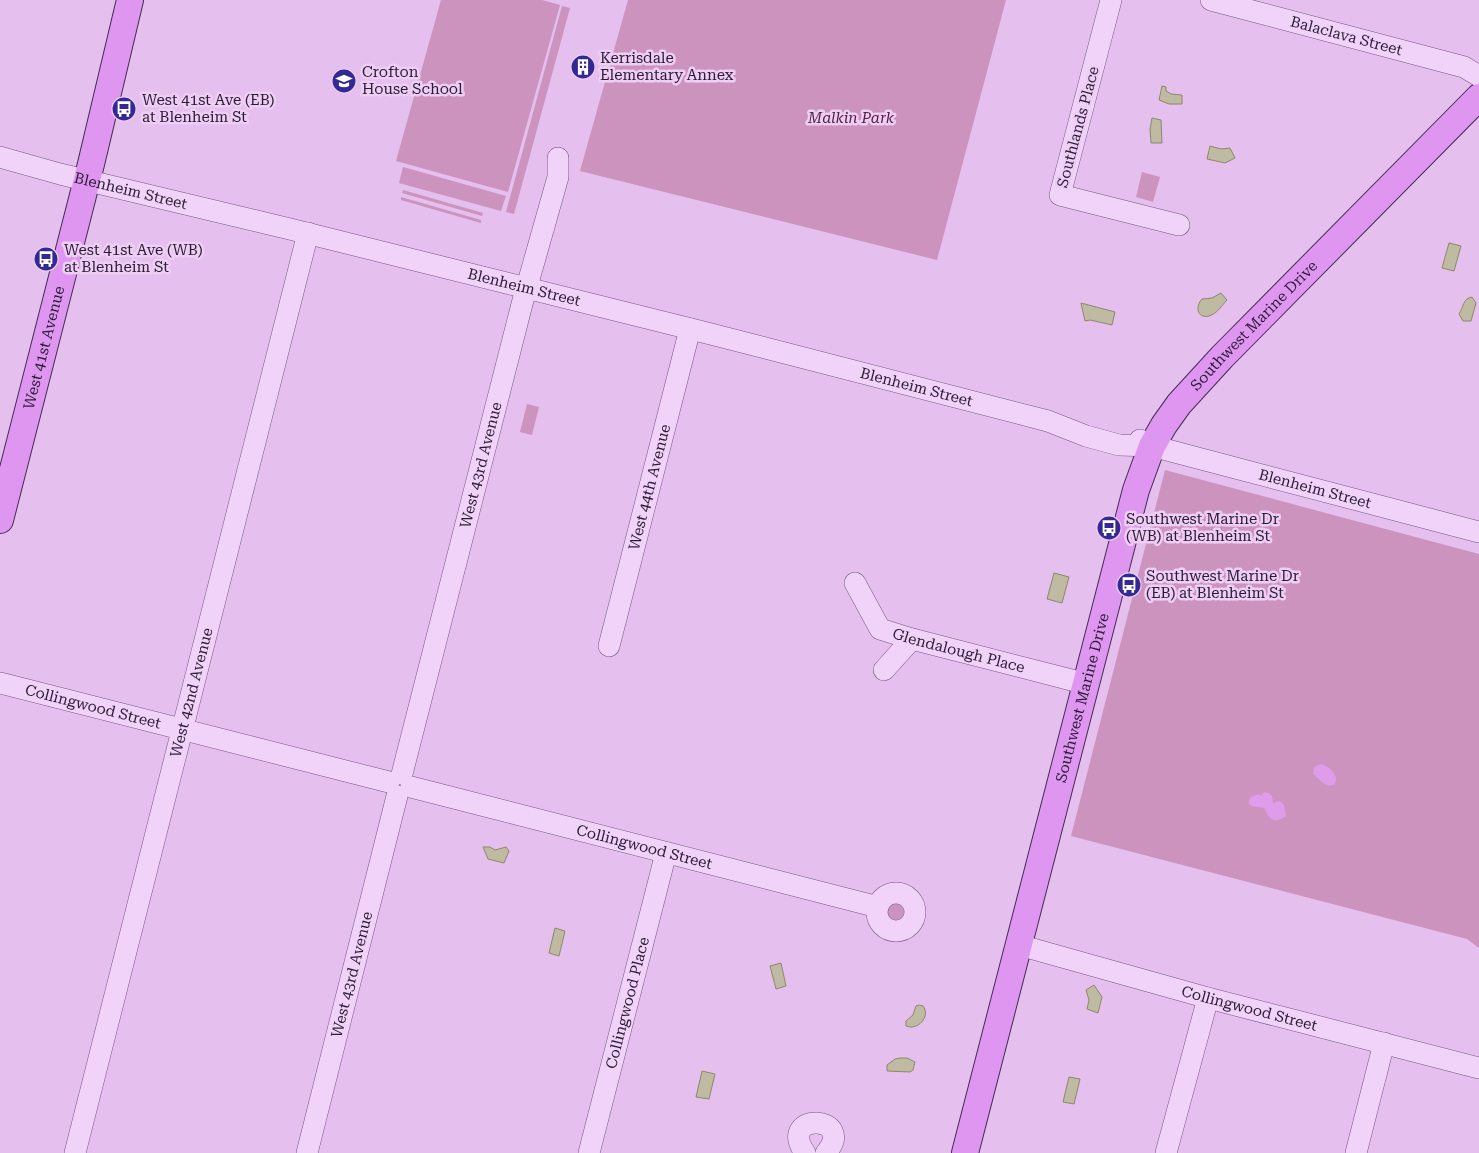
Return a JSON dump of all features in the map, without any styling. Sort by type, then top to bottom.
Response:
[{"type":"main road","name":"West 41st Avenue","points":[[0,520],[130,0]]},
{"type":"main road","name":"Southwest Marine Drive","points":[[965,1153],[1136,490],[1152,446],[1179,404],[1222,357],[1479,97]]},
{"type":"street","name":"Southlands Place","points":[[1111,0],[1060,195],[1179,224]]},
{"type":"street","name":"Balaclava Street","points":[[1211,0],[1464,67],[1479,76]]},
{"type":"street","name":"Blenheim Street","points":[[0,157],[86,181],[308,233],[1048,421],[1112,430],[1132,436],[1152,446],[1479,532]]},
{"type":"street","name":"West 43rd Avenue","points":[[307,1153],[527,288],[558,177],[558,158]]},
{"type":"street","name":"West 42nd Avenue","points":[[75,1153],[308,233]]},
{"type":"street","name":"West 44th Avenue","points":[[609,646],[690,329]]},
{"type":"street","name":"Glendalough Place","points":[[855,583],[880,629],[912,640],[1087,684]]},
{"type":"street","points":[[884,670],[912,640]]},
{"type":"street","name":"Collingwood Street","points":[[0,683],[878,907]]},
{"type":"street","name":"Collingwood Place","points":[[589,1153],[666,853]]},
{"type":"street","name":"Collingwood Street","points":[[1019,945],[1208,998],[1479,1068]]},
{"type":"street","points":[[1166,1153],[1208,998]]},
{"type":"street","points":[[1356,1153],[1384,1043]]},
{"type":"street","points":[[805,1153],[799,1143],[800,1132],[804,1127],[814,1122],[824,1124],[832,1131],[833,1142],[826,1153]]},
{"type":"green space","points":[[441,0],[542,0],[560,5],[508,192],[396,161]]},
{"type":"green space","name":"Malkin Park","points":[[628,0],[1006,0],[937,260],[580,171]]},
{"type":"green space","points":[[562,6],[570,8],[514,214],[506,212]]},
{"type":"green space","points":[[403,167],[506,196],[501,211],[399,183]]},
{"type":"green space","points":[[1142,172],[1160,177],[1153,202],[1136,197]]},
{"type":"green space","points":[[403,190],[483,213],[482,216],[402,193]]},
{"type":"green space","points":[[401,197],[481,220],[481,223],[401,200]]},
{"type":"green space","points":[[527,404],[539,407],[532,435],[520,432]]},
{"type":"green space","points":[[1165,470],[1479,554],[1479,948],[1467,939],[1071,836]]},
{"type":"green space","points":[[895,903],[901,906],[904,912],[901,918],[895,921],[889,918],[886,912],[889,906]]},
{"type":"sand","points":[[1320,764],[1328,767],[1333,773],[1336,778],[1335,784],[1325,785],[1313,774],[1314,767]]},
{"type":"sand","points":[[1264,792],[1272,796],[1273,803],[1280,801],[1284,805],[1286,816],[1282,819],[1272,820],[1264,808],[1249,804],[1251,797],[1259,794],[1261,796]]},
{"type":"shaded area","points":[[1162,86],[1166,87],[1166,91],[1171,94],[1182,95],[1182,104],[1169,104],[1159,100]]},
{"type":"shaded area","points":[[1152,118],[1161,120],[1162,143],[1151,143],[1150,129]]},
{"type":"shaded area","points":[[1210,146],[1221,149],[1230,148],[1235,158],[1225,163],[1207,159]]},
{"type":"shaded area","points":[[1449,243],[1461,246],[1454,271],[1442,268]]},
{"type":"shaded area","points":[[1221,293],[1227,300],[1212,315],[1202,316],[1198,311],[1198,305],[1202,299],[1212,298]]},
{"type":"shaded area","points":[[1472,297],[1476,303],[1471,321],[1463,321],[1459,314],[1465,301]]},
{"type":"shaded area","points":[[1081,303],[1115,312],[1112,325],[1090,320],[1085,321]]},
{"type":"shaded area","points":[[1054,573],[1069,577],[1062,603],[1047,599]]},
{"type":"shaded area","points":[[483,847],[490,847],[495,850],[506,847],[509,851],[504,863],[488,859]]},
{"type":"shaded area","points":[[555,928],[565,931],[559,956],[549,953]]},
{"type":"shaded area","points":[[781,963],[786,986],[776,989],[770,966]]},
{"type":"shaded area","points":[[1094,985],[1102,997],[1098,1013],[1087,1009],[1089,1000],[1086,990]]},
{"type":"shaded area","points":[[916,1006],[923,1006],[925,1010],[922,1022],[911,1027],[906,1026],[906,1021],[913,1015]]},
{"type":"shaded area","points":[[900,1058],[907,1058],[915,1062],[913,1070],[910,1072],[887,1071],[887,1065]]},
{"type":"shaded area","points":[[702,1071],[715,1074],[709,1099],[696,1097]]},
{"type":"shaded area","points":[[1069,1077],[1080,1079],[1074,1104],[1063,1102]]},
{"type":"place","name":"Kerrisdale Elementary Annex","points":[[583,67]]},
{"type":"place","name":"Crofton House School","points":[[344,81]]},
{"type":"place","name":"West 41st Ave (EB) at Blenheim St","points":[[124,109]]},
{"type":"place","name":"West 41st Ave (WB) at Blenheim St","points":[[46,259]]},
{"type":"place","name":"Southwest Marine Dr (WB) at Blenheim St","points":[[1109,528]]},
{"type":"place","name":"Southwest Marine Dr (EB) at Blenheim St","points":[[1129,585]]}]
